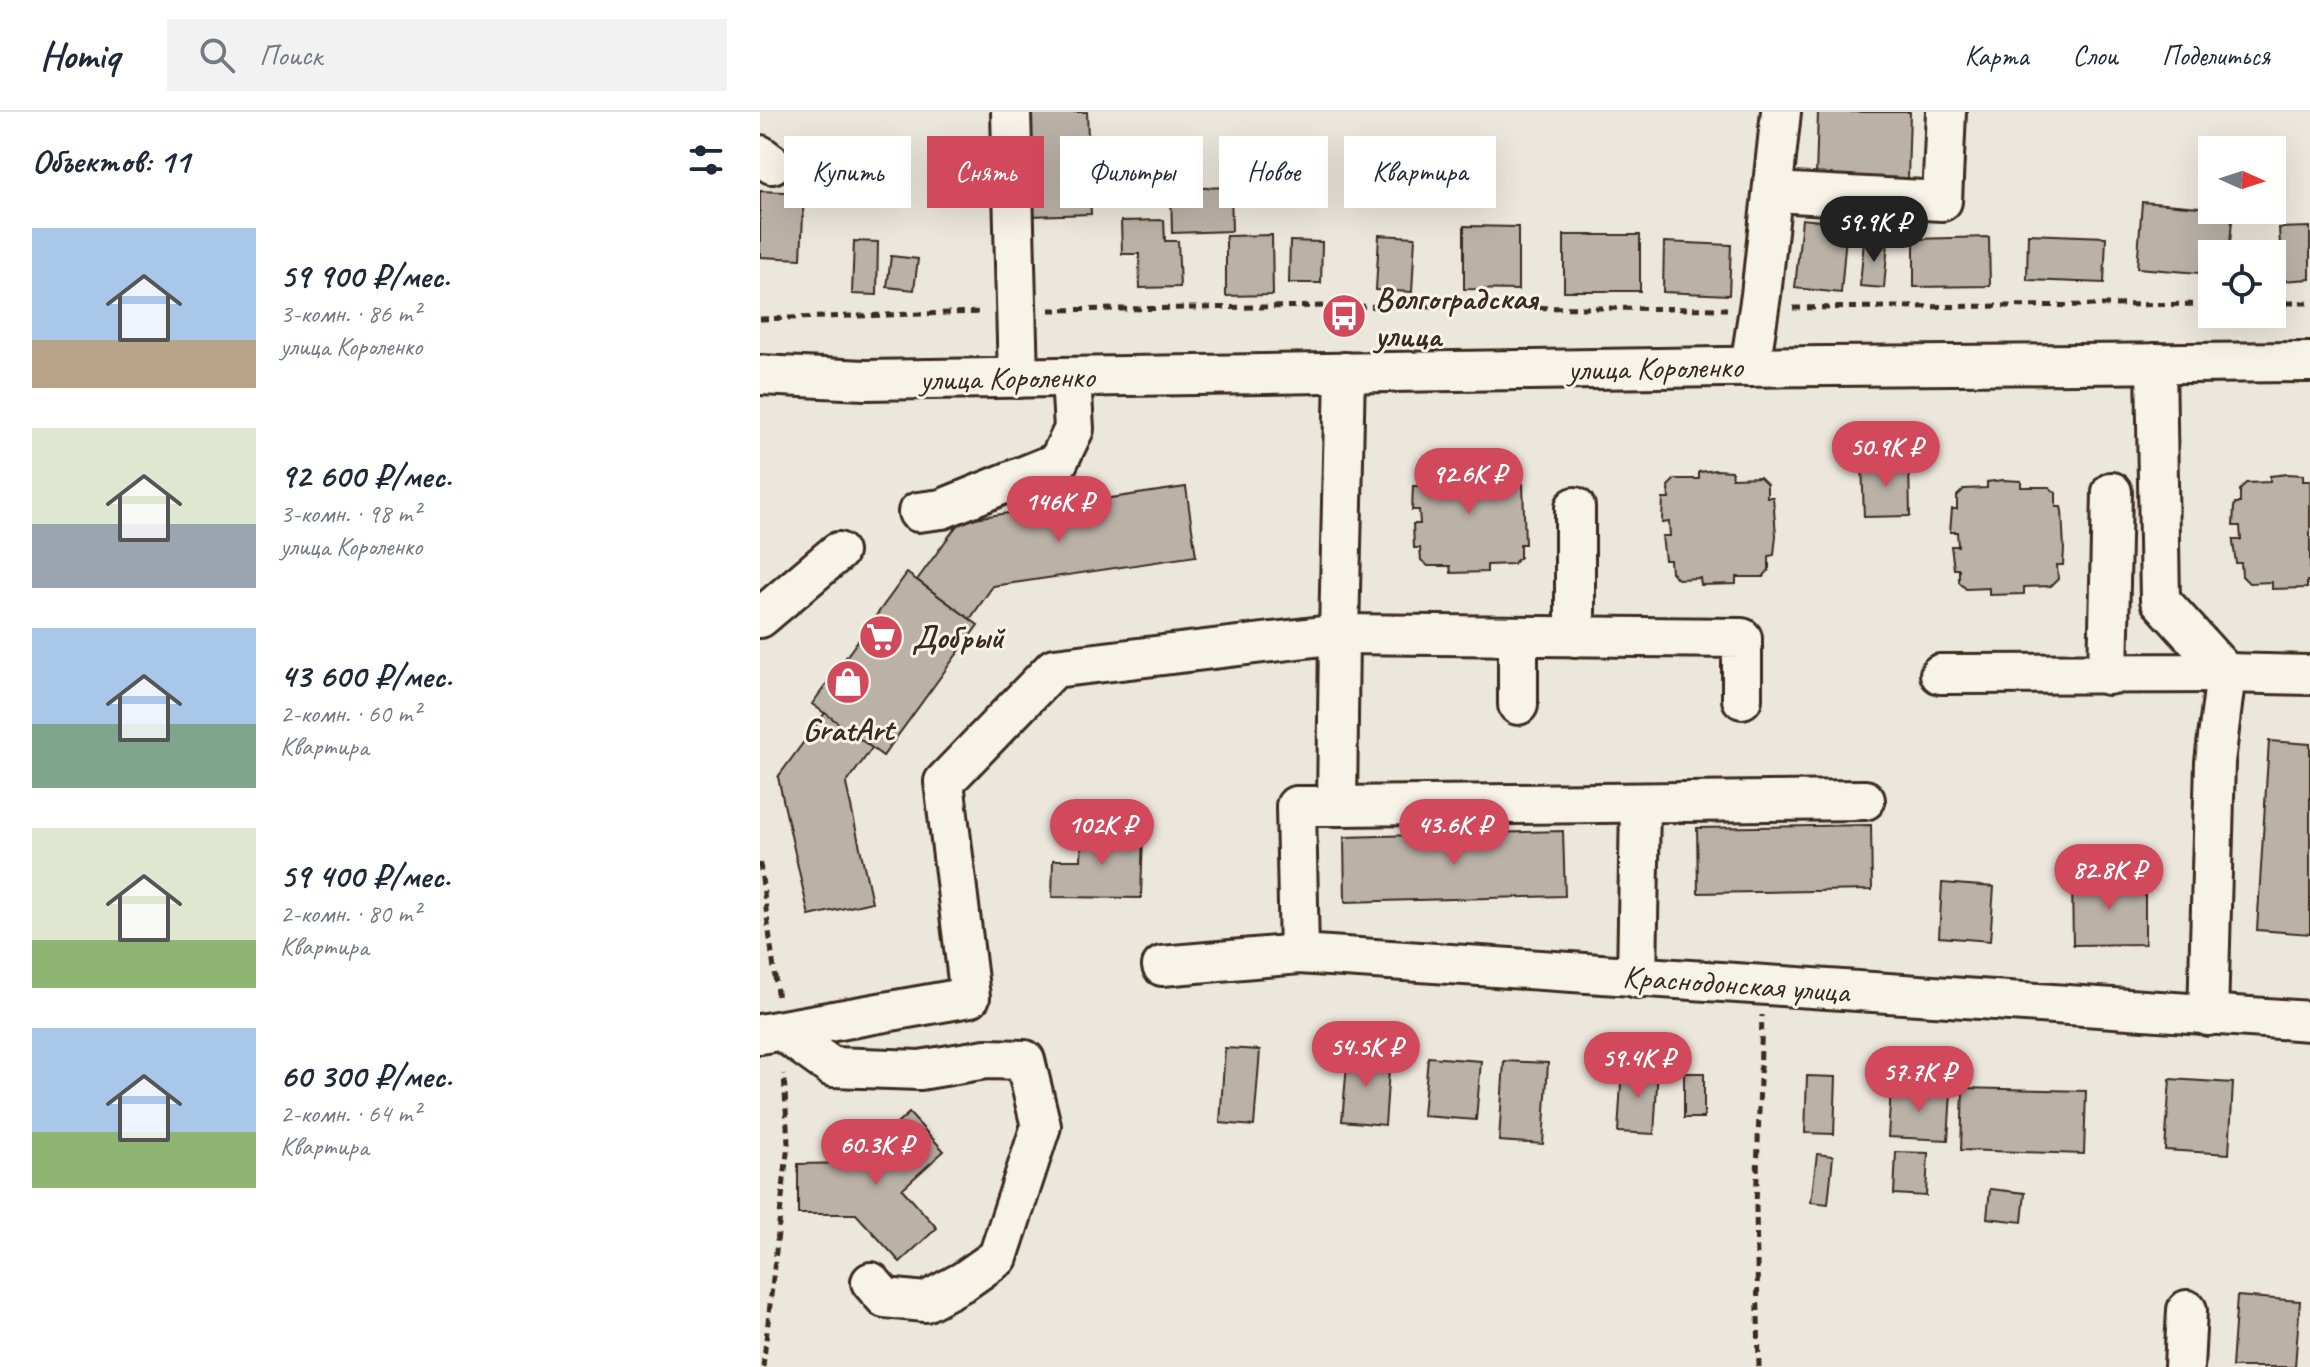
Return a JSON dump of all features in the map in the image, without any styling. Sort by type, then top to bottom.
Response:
[{"type":"street","points":[[1011,112],[1018,378]]},
{"type":"street","points":[[1750,367],[1781,112]]},
{"type":"street","points":[[1773,192],[1942,201],[1946,112]]},
{"type":"street","name":"улица Короленко","points":[[760,375],[865,380],[2310,362]]},
{"type":"street","points":[[2156,363],[2160,600],[2226,673],[2215,762],[2208,1016]]},
{"type":"street","points":[[1337,806],[1345,372]]},
{"type":"street","points":[[918,512],[942,509],[1058,462],[1074,429],[1071,377]]},
{"type":"street","points":[[2108,675],[2112,492]]},
{"type":"street","points":[[1575,507],[1575,637]]},
{"type":"street","points":[[760,618],[838,552]]},
{"type":"street","points":[[771,1033],[970,997],[944,782],[1054,668],[1339,634],[1742,638],[1742,699]]},
{"type":"street","points":[[1518,636],[1518,705]]},
{"type":"street","points":[[1940,674],[2310,675]]},
{"type":"street","points":[[1299,954],[1296,806],[1865,800]]},
{"type":"street","points":[[1637,978],[1640,803]]},
{"type":"street","name":"Краснодонская улица","points":[[1162,966],[1299,954],[2310,1021]]},
{"type":"street","points":[[771,1033],[832,1067],[920,1070],[986,1059],[1025,1060],[1041,1126],[998,1257],[964,1281],[925,1302],[885,1298],[871,1282]]},
{"type":"street","points":[[2184,1367],[2187,1310]]},
{"type":"path","points":[[2286,303],[2310,303]]},
{"type":"path","points":[[760,319],[1328,306],[1758,309],[2198,304]]},
{"type":"path","points":[[760,863],[771,1033],[788,1144],[763,1367]]},
{"type":"path","points":[[1759,1367],[1756,1208],[1762,986]]},
{"type":"building","points":[[1027,112],[1087,112],[1088,136],[1060,136],[1060,208],[1091,208],[1091,214],[1031,216],[1031,208],[1044,208],[1044,136],[1028,136]]},
{"type":"building","points":[[1818,112],[1910,112],[1908,179],[1816,177]]},
{"type":"building","points":[[1219,187],[1219,208],[1231,208],[1232,231],[1172,233],[1171,208],[1203,208],[1203,188]]},
{"type":"building","points":[[760,191],[784,192],[784,208],[803,208],[801,259],[760,257]]},
{"type":"building","points":[[2142,202],[2198,207],[2198,224],[2232,224],[2230,240],[2198,240],[2198,273],[2137,268]]},
{"type":"building","points":[[1802,219],[1847,224],[1841,293],[1795,288]]},
{"type":"building","points":[[1164,220],[1165,241],[1178,241],[1180,287],[1140,288],[1139,254],[1122,254],[1121,221]]},
{"type":"building","points":[[1464,226],[1518,227],[1518,290],[1464,289]]},
{"type":"building","points":[[2310,227],[2310,279],[2286,281],[2286,240],[2280,240],[2279,228]]},
{"type":"building","points":[[2028,234],[2106,237],[2104,283],[2027,280]]},
{"type":"building","points":[[1272,235],[1273,295],[1226,296],[1226,236]]},
{"type":"building","points":[[1379,235],[1415,237],[1412,292],[1376,290]]},
{"type":"building","points":[[1564,235],[1640,235],[1640,291],[1564,291]]},
{"type":"building","points":[[1989,237],[1990,286],[1914,287],[1914,239]]},
{"type":"building","points":[[1864,240],[1888,242],[1884,288],[1860,286]]},
{"type":"building","points":[[854,241],[878,242],[877,295],[852,294]]},
{"type":"building","points":[[1290,241],[1322,242],[1321,283],[1289,283]]},
{"type":"building","points":[[1664,242],[1731,245],[1729,295],[1663,292]]},
{"type":"building","points":[[891,256],[918,259],[914,290],[887,287]]},
{"type":"building","points":[[1448,459],[1478,459],[1482,465],[1510,464],[1517,471],[1518,484],[1523,484],[1525,544],[1520,544],[1520,557],[1513,564],[1487,565],[1487,572],[1451,573],[1450,566],[1428,566],[1421,560],[1420,548],[1414,548],[1413,524],[1420,524],[1419,510],[1412,510],[1413,486],[1419,486],[1419,474],[1425,467],[1448,466]]},
{"type":"building","points":[[1909,462],[1910,516],[1864,517],[1862,463]]},
{"type":"building","points":[[1732,471],[1732,478],[1760,477],[1767,484],[1767,497],[1773,497],[1774,555],[1769,556],[1769,570],[1763,577],[1736,577],[1736,584],[1701,585],[1700,578],[1678,579],[1671,572],[1670,560],[1665,560],[1662,536],[1670,536],[1669,522],[1662,523],[1662,520],[1663,499],[1669,499],[1668,486],[1675,479],[1699,479],[1699,472]]},
{"type":"building","points":[[2303,475],[2303,481],[2310,481],[2310,581],[2307,581],[2307,588],[2272,589],[2272,582],[2249,583],[2242,576],[2241,563],[2236,563],[2233,543],[2233,540],[2241,540],[2240,526],[2233,526],[2234,507],[2235,503],[2240,503],[2240,490],[2246,483],[2270,482],[2270,476]]},
{"type":"building","points":[[2021,481],[2021,487],[2049,487],[2056,493],[2056,507],[2061,507],[2062,511],[2064,549],[2063,565],[2057,565],[2058,579],[2051,586],[2024,587],[2024,594],[1989,595],[1989,588],[1966,589],[1959,582],[1959,569],[1954,569],[1951,546],[1958,546],[1957,532],[1950,532],[1952,509],[1957,509],[1957,496],[1964,489],[1987,488],[1987,482]]},
{"type":"building","points":[[1186,487],[1196,556],[993,586],[970,619],[917,580],[961,520]]},
{"type":"building","points":[[907,573],[978,625],[883,756],[812,704]]},
{"type":"building","points":[[825,713],[872,748],[846,784],[872,902],[809,916],[778,777]]},
{"type":"building","points":[[2269,741],[2310,744],[2310,934],[2257,930]]},
{"type":"building","points":[[1871,825],[1872,890],[1698,893],[1697,828]]},
{"type":"building","points":[[1082,831],[1143,832],[1141,898],[1052,897],[1053,860],[1081,860]]},
{"type":"building","points":[[1563,831],[1565,896],[1345,902],[1344,837]]},
{"type":"building","points":[[2145,880],[2145,944],[2073,945],[2072,881]]},
{"type":"building","points":[[1942,883],[1994,887],[1990,941],[1939,937]]},
{"type":"building","points":[[1225,1048],[1260,1050],[1254,1126],[1220,1123]]},
{"type":"building","points":[[1348,1053],[1390,1056],[1385,1125],[1342,1121]]},
{"type":"building","points":[[1428,1057],[1481,1061],[1476,1120],[1423,1116]]},
{"type":"building","points":[[1504,1061],[1548,1063],[1543,1144],[1499,1141]]},
{"type":"building","points":[[1622,1067],[1658,1069],[1654,1134],[1618,1132]]},
{"type":"building","points":[[1684,1073],[1704,1073],[1704,1118],[1684,1118]]},
{"type":"building","points":[[1807,1076],[1836,1077],[1834,1134],[1805,1133]]},
{"type":"building","points":[[2170,1079],[2233,1083],[2229,1154],[2165,1150]]},
{"type":"building","points":[[1891,1088],[1951,1092],[1948,1140],[1888,1137]]},
{"type":"building","points":[[1963,1088],[2086,1091],[2084,1154],[1961,1150]]},
{"type":"building","points":[[909,1113],[944,1151],[902,1189],[937,1228],[900,1262],[856,1214],[798,1214],[798,1164],[854,1163]]},
{"type":"building","points":[[1896,1152],[1928,1153],[1926,1196],[1894,1194]]},
{"type":"building","points":[[1817,1154],[1833,1156],[1828,1204],[1811,1202]]},
{"type":"building","points":[[1990,1189],[2025,1193],[2022,1222],[1987,1218]]},
{"type":"building","points":[[2237,1296],[2300,1301],[2295,1367],[2232,1367]]},
{"type":"place","name":"Волгоградская улица","points":[[1344,316]]},
{"type":"place","name":"Добрый","points":[[881,637]]},
{"type":"place","name":"GratArt","points":[[848,682]]}]
